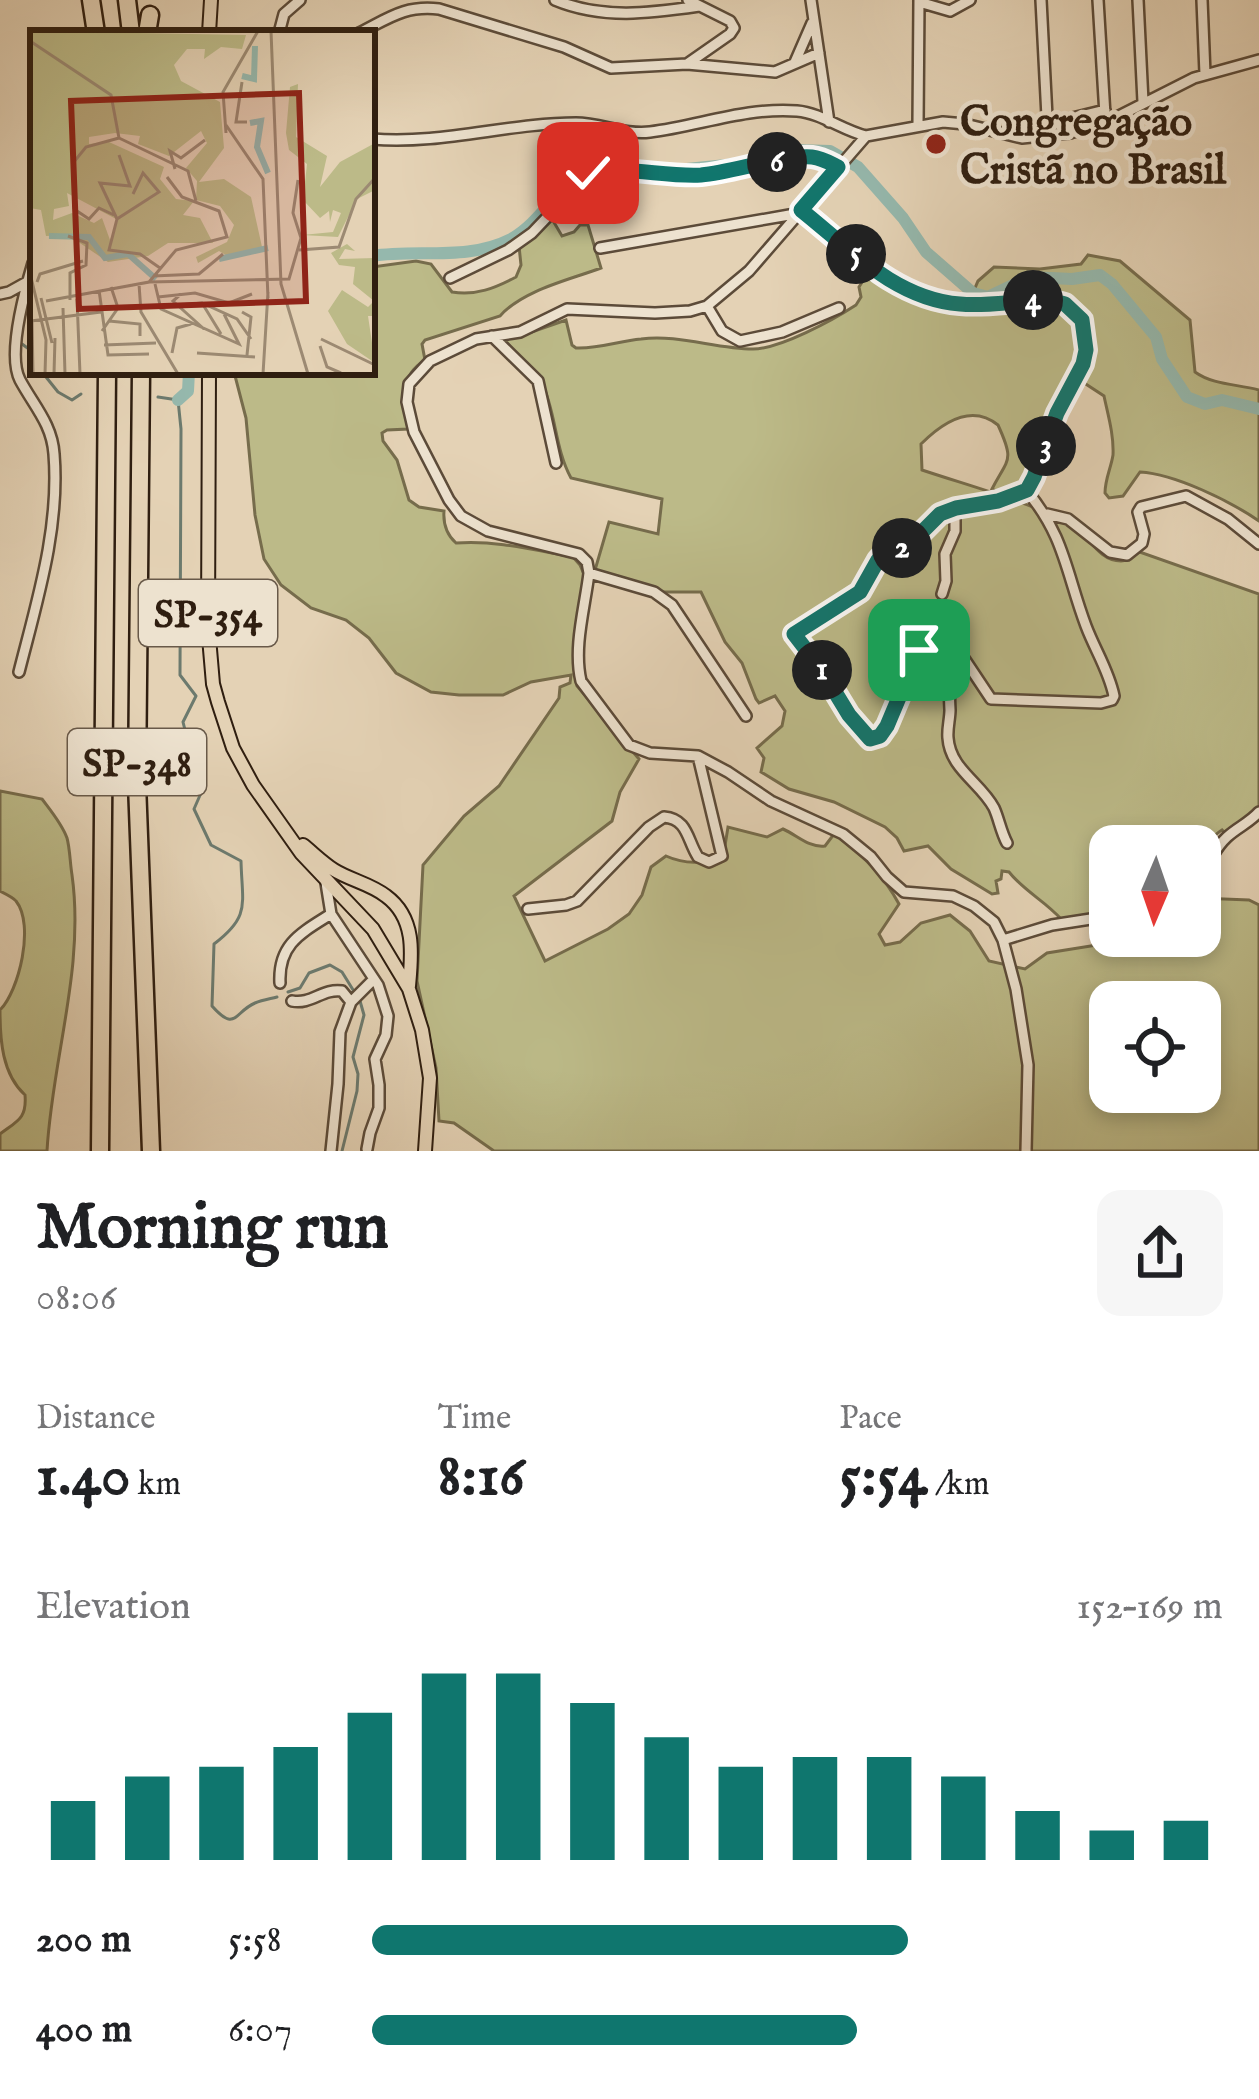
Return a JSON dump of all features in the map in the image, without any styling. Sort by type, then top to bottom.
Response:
[{"type":"highway","points":[[91,0],[96,30]]},
{"type":"highway","points":[[127,0],[131,30]]},
{"type":"highway","name":"SP-348","points":[[100,1151],[106,375]]},
{"type":"highway","name":"SP-348","points":[[141,375],[137,784],[151,1151]]},
{"type":"main road","points":[[210,30],[211,0]]},
{"type":"main road","name":"SP-354","points":[[209,375],[208,607],[213,683],[240,763],[308,861],[350,902],[386,949],[409,989],[430,1078],[425,1151]]},
{"type":"main road","name":"SP-354","points":[[289,833],[329,867],[386,896],[400,910],[411,937],[409,989]]},
{"type":"main road","points":[[350,902],[367,886]]},
{"type":"main road","points":[[386,949],[400,947],[411,937]]},
{"type":"street","points":[[280,30],[284,14],[300,0]]},
{"type":"street","points":[[556,0],[616,14],[700,6]]},
{"type":"street","points":[[652,12],[659,0]]},
{"type":"street","points":[[687,64],[733,31],[733,24],[688,0]]},
{"type":"street","points":[[811,0],[829,122]]},
{"type":"street","points":[[918,125],[919,1],[950,11],[970,0]]},
{"type":"street","points":[[1042,0],[1047,117],[1060,121],[1105,115]]},
{"type":"street","points":[[1098,0],[1105,115]]},
{"type":"street","points":[[1138,0],[1143,102]]},
{"type":"street","points":[[1202,0],[1205,74]]},
{"type":"street","points":[[365,30],[410,8],[440,9],[564,47],[611,68],[687,64],[775,72],[819,53]]},
{"type":"street","points":[[794,64],[814,18]]},
{"type":"street","points":[[718,43],[731,68]]},
{"type":"street","points":[[375,140],[576,123],[639,133],[773,111],[808,112],[866,136],[957,122],[1030,138],[1070,133],[1205,74],[1259,60]]},
{"type":"street","points":[[843,129],[844,160]]},
{"type":"street","points":[[866,136],[748,271],[707,306],[631,314],[567,310],[520,332],[466,343],[436,358],[414,377],[406,392],[414,432],[461,516],[488,531],[579,554],[587,562],[578,656],[581,681],[629,745],[650,752],[698,756],[770,802],[843,834],[904,892],[953,896],[974,905],[994,922],[1004,940],[1016,989],[1028,1065],[1026,1151]]},
{"type":"street","points":[[450,278],[532,233],[574,180],[588,173],[622,169],[700,175],[812,157],[844,160]]},
{"type":"street","points":[[600,248],[798,212],[911,293],[964,305],[1054,301],[1075,311],[1086,339],[1083,364],[1064,396],[1027,490],[932,519],[906,548],[886,551],[860,592],[794,634],[849,715],[873,740],[887,726],[934,625]]},
{"type":"street","points":[[19,672],[42,584],[56,490],[51,431],[15,368],[30,272]]},
{"type":"street","points":[[0,294],[27,281]]},
{"type":"street","points":[[707,306],[722,331],[740,341],[782,332],[839,308]]},
{"type":"street","points":[[492,336],[538,381],[556,463]]},
{"type":"street","points":[[1007,843],[991,802],[971,783],[947,740],[952,672],[965,660],[991,699],[1101,704],[1114,696],[1047,514],[1027,490]]},
{"type":"street","points":[[1047,514],[1069,519],[1100,545],[1127,555],[1142,542],[1141,507],[1186,496],[1228,519],[1259,544]]},
{"type":"street","points":[[942,594],[956,508]]},
{"type":"street","points":[[589,573],[654,592],[673,605],[746,716]]},
{"type":"street","points":[[528,909],[577,901],[664,817],[682,824],[698,857],[709,862],[722,856],[698,756]]},
{"type":"street","points":[[1221,845],[1259,812]]},
{"type":"street","points":[[325,876],[331,912],[385,1002],[388,1025],[375,1059],[379,1108],[367,1149]]},
{"type":"street","points":[[280,983],[286,949],[331,912],[336,902],[350,902]]},
{"type":"street","points":[[1004,940],[1089,919]]},
{"type":"street","points":[[331,1151],[340,1032],[351,1002],[374,979]]},
{"type":"street","points":[[292,1001],[300,1003],[332,990],[342,991],[351,1002]]},
{"type":"shaded area","points":[[552,219],[562,236],[588,225],[601,268],[534,293],[500,316],[425,340],[425,360],[410,374],[404,391],[408,429],[382,433],[397,460],[409,500],[419,507],[444,511],[446,528],[456,543],[500,544],[573,557],[586,579],[577,686],[639,759],[620,792],[612,821],[514,896],[545,961],[629,914],[642,895],[651,867],[666,856],[694,862],[723,858],[728,827],[767,837],[783,829],[819,846],[825,846],[834,834],[871,865],[899,904],[879,934],[885,945],[900,942],[921,923],[950,915],[970,931],[989,961],[1025,969],[1047,953],[1089,946],[1089,957],[1221,957],[1221,899],[1249,900],[1259,905],[1259,1151],[494,1151],[454,1123],[439,1121],[436,1068],[417,981],[423,865],[464,816],[499,786],[571,675],[531,682],[503,695],[431,692],[396,673],[369,638],[346,620],[311,608],[281,585],[264,559],[246,418],[235,375],[375,375],[375,267],[416,261],[431,264],[452,292],[461,293],[493,288],[516,277],[521,265],[519,246]]},
{"type":"shaded area","points":[[1088,255],[1120,261],[1190,320],[1195,372],[1217,382],[1259,390],[1259,521],[1202,490],[1154,474],[1140,472],[1123,496],[1109,498],[1105,488],[1113,448],[1104,396],[1072,375],[1061,389],[1023,486],[1001,493],[992,489],[1007,459],[1006,446],[998,425],[977,416],[947,423],[921,444],[922,470],[1068,522],[1112,560],[1127,560],[1137,551],[1259,594],[1259,811],[1227,835],[1221,825],[1089,825],[1089,914],[1061,919],[1009,872],[1002,871],[996,881],[998,893],[992,894],[951,869],[928,846],[904,851],[885,827],[834,802],[789,789],[761,772],[764,758],[757,748],[782,726],[785,711],[775,696],[759,703],[756,699],[742,663],[725,642],[701,592],[657,592],[595,570],[609,522],[658,534],[662,499],[571,478],[542,383],[504,338],[566,320],[576,348],[655,338],[764,348],[806,333],[856,305],[864,279],[923,305],[964,314],[978,281],[994,267],[1081,264]]},
{"type":"shaded area","points":[[0,791],[42,799],[62,828],[69,851],[74,944],[47,1151],[0,1151],[0,1134],[20,1119],[25,1095],[7,1067],[1,1033],[0,1010],[18,973],[24,925],[15,900],[0,891]]},
{"type":"waterway","points":[[667,171],[736,164],[796,150],[830,151],[858,167],[926,252],[973,293],[988,297],[1030,277],[1100,275],[1156,337],[1162,359],[1187,397],[1205,404],[1222,400],[1259,409]]},
{"type":"waterway","points":[[375,256],[495,246],[528,227],[572,180]]},
{"type":"waterway","points":[[22,344],[30,350]]},
{"type":"waterway","points":[[44,375],[72,400],[81,394]]},
{"type":"waterway","points":[[178,400],[188,391],[189,375]]},
{"type":"waterway","points":[[158,397],[178,400],[181,429],[180,675],[196,696],[183,722],[201,793],[194,809],[211,845],[241,861],[242,908],[234,925],[214,944],[212,1006],[231,1019],[255,1003],[277,997]]},
{"type":"waterway","points":[[288,992],[300,988],[309,973],[330,965],[342,972],[355,993]]},
{"type":"waterway","points":[[342,1151],[357,1091],[353,1057],[364,1015],[360,1001]]},
{"type":"place","name":"Congregação Cristã no Brasil","points":[[936,144]]},
{"type":"route","points":[[588,173],[622,169],[700,175],[802,158],[823,159],[838,167],[801,210],[892,282],[911,293],[964,305],[1054,301],[1065,304],[1082,320],[1083,364],[1064,396],[1027,490],[940,514],[906,548],[886,551],[860,592],[794,634],[870,739],[877,739],[887,726],[919,650]]}]
